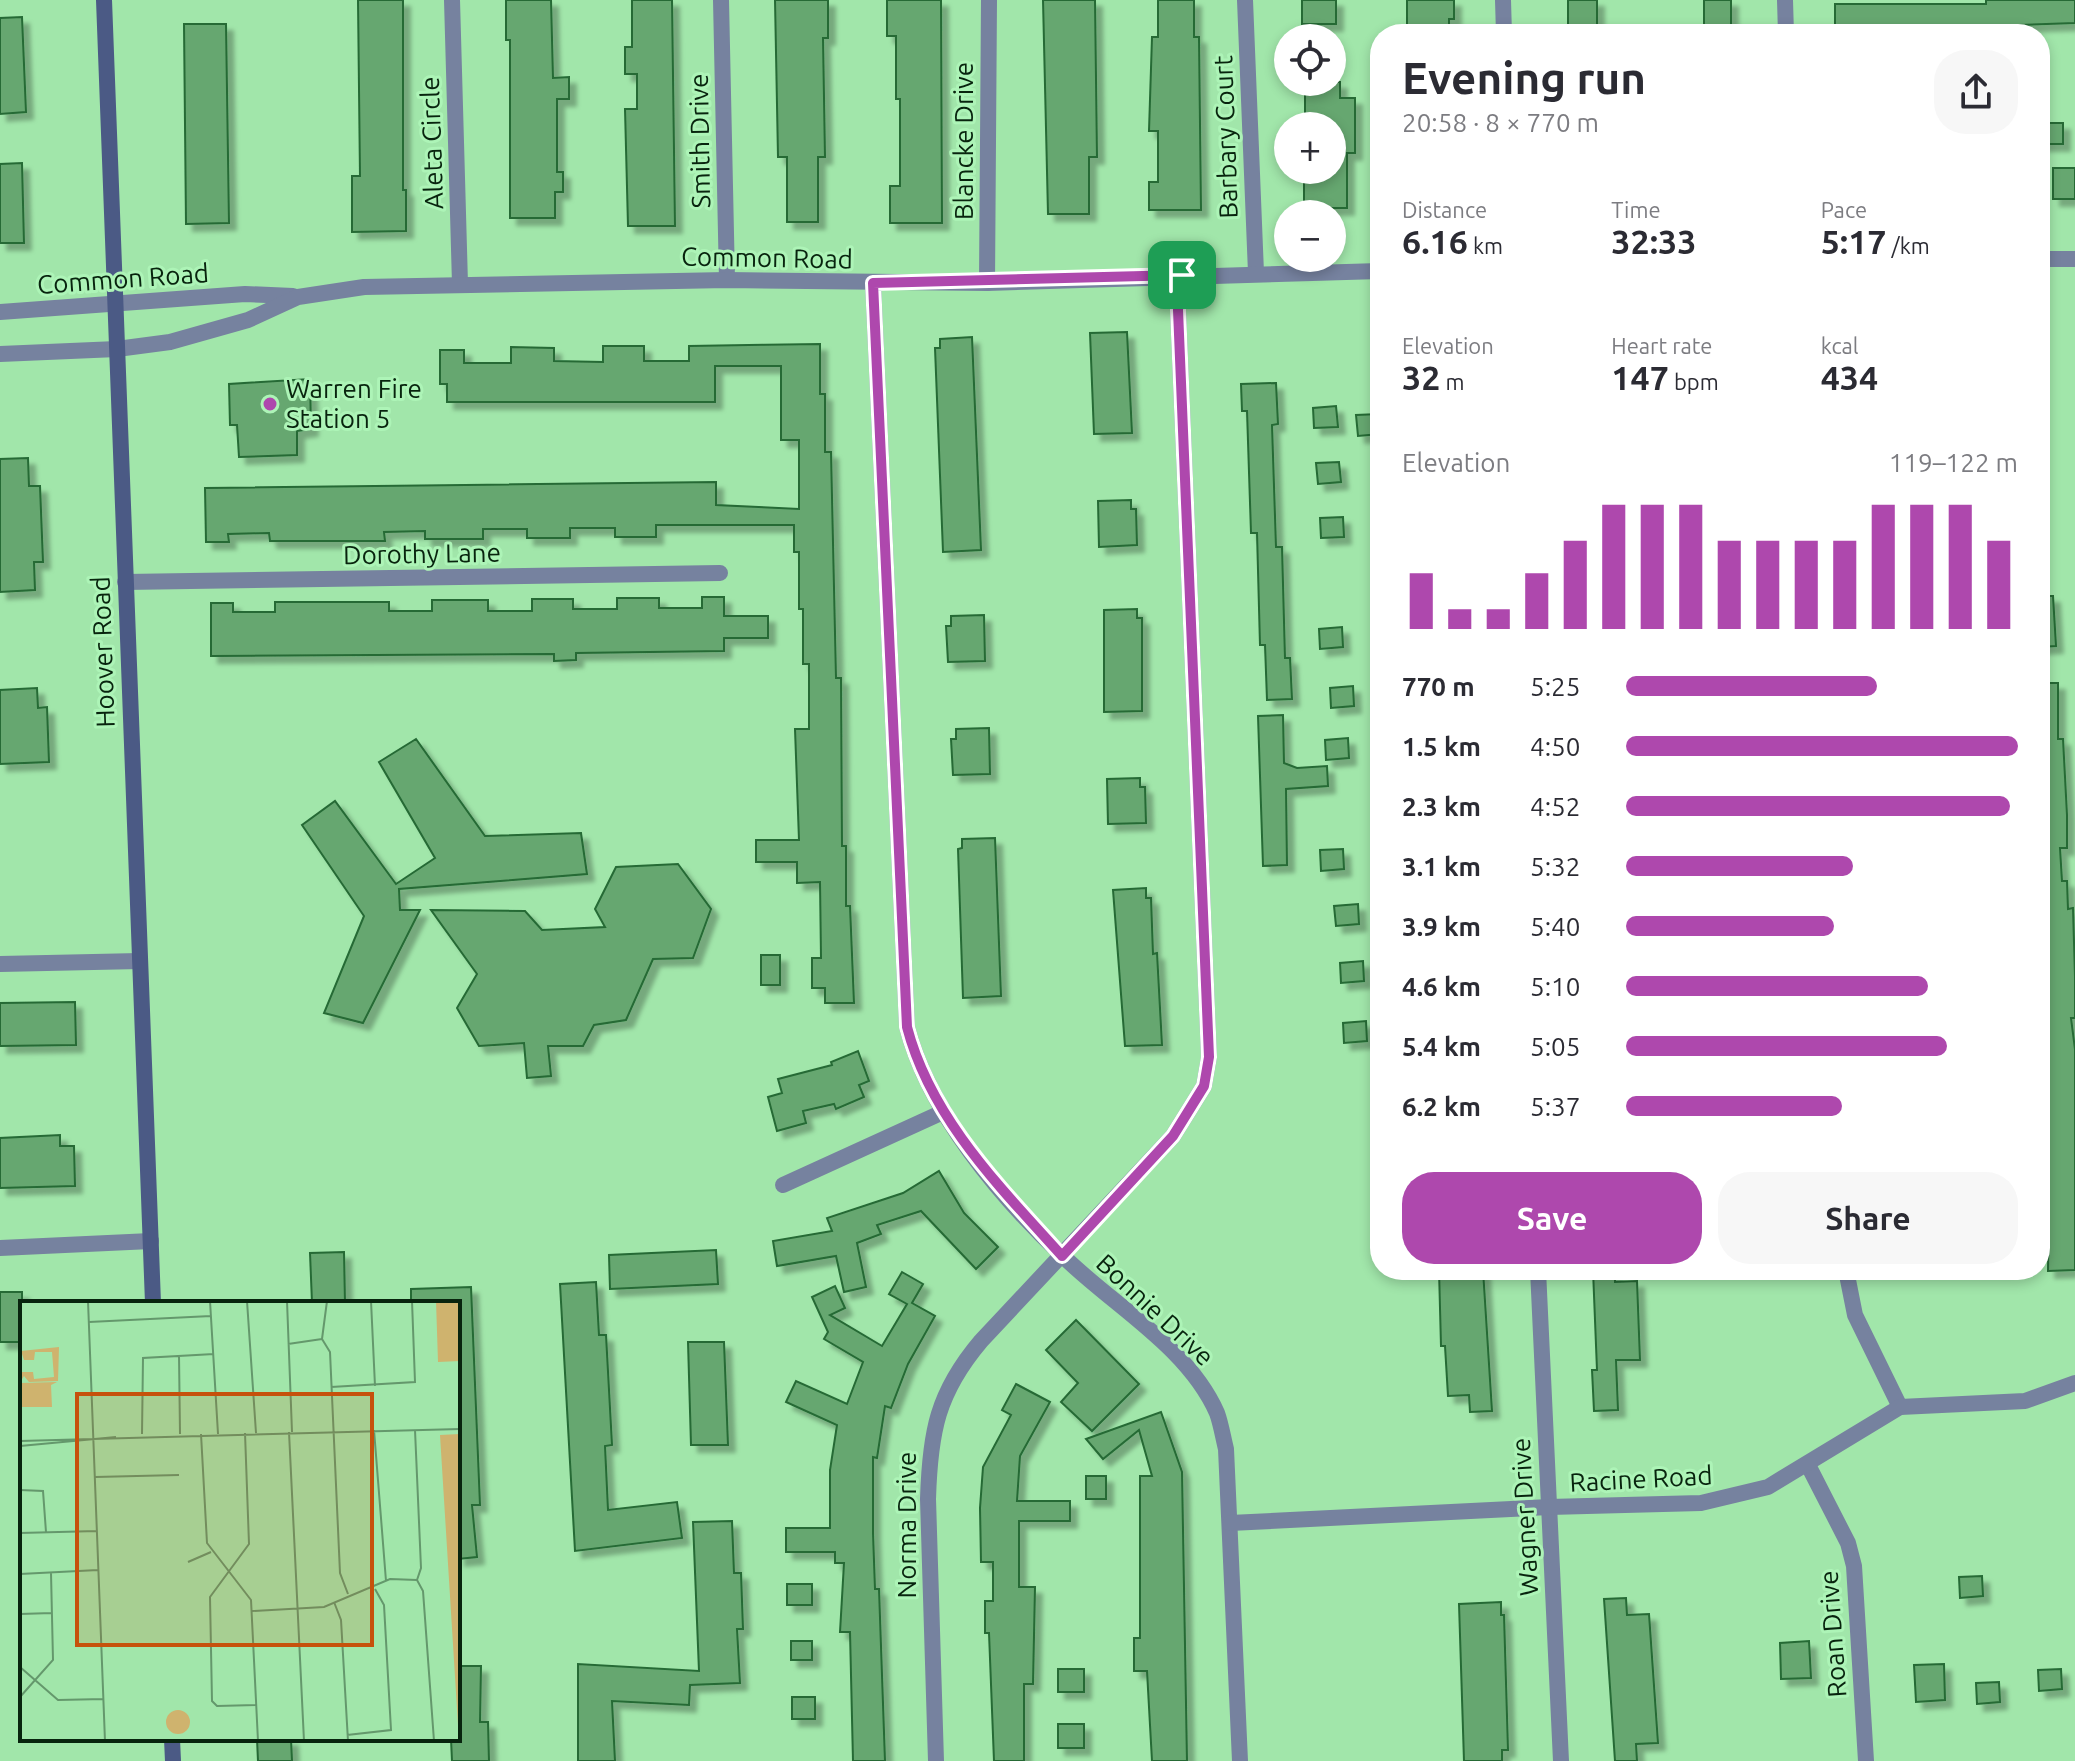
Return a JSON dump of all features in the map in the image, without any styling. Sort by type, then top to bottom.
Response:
[{"type":"main road","name":"Hoover Road","points":[[104,0],[153,1301]]},
{"type":"main road","points":[[172,1741],[173,1761]]},
{"type":"street","name":"Aleta Circle","points":[[452,0],[460,284]]},
{"type":"street","name":"Smith Drive","points":[[721,0],[727,280]]},
{"type":"street","name":"Blancke Drive","points":[[987,283],[989,0]]},
{"type":"street","name":"Barbary Court","points":[[1245,0],[1256,273]]},
{"type":"street","points":[[1503,0],[1504,24]]},
{"type":"street","points":[[1785,0],[1786,24]]},
{"type":"street","points":[[2050,259],[2075,259]]},
{"type":"street","name":"Common Road","points":[[0,312],[245,294],[298,297],[364,287],[460,284],[727,280],[987,283],[1370,271]]},
{"type":"street","name":"Bonnie Drive","points":[[1182,275],[1178,310],[1209,1057],[1204,1086],[1173,1136],[1062,1256],[1180,1360],[1217,1414],[1226,1449],[1240,1761]]},
{"type":"street","points":[[873,283],[904,1004],[913,1049],[943,1112],[995,1181],[1062,1256]]},
{"type":"street","name":"Common Road","points":[[0,354],[117,349],[170,342],[235,323],[298,297]]},
{"type":"street","name":"Dorothy Lane","points":[[125,582],[720,573]]},
{"type":"street","points":[[0,964],[140,961]]},
{"type":"street","points":[[783,1185],[943,1112]]},
{"type":"street","points":[[0,1248],[151,1241]]},
{"type":"street","name":"Norma Drive","points":[[936,1761],[928,1499],[929,1458],[940,1402],[962,1363],[1062,1256]]},
{"type":"street","name":"Wagner Drive","points":[[1538,1280],[1561,1761]]},
{"type":"street","points":[[1848,1280],[1855,1315],[1900,1407]]},
{"type":"street","name":"Racine Road","points":[[1230,1523],[1549,1507],[1701,1503],[1768,1487],[1900,1407],[2025,1401],[2075,1383]]},
{"type":"street","name":"Roan Drive","points":[[1808,1465],[1848,1543],[1854,1566],[1866,1761]]},
{"type":"building","points":[[358,0],[403,0],[403,190],[406,190],[406,231],[352,232],[352,176],[360,176]]},
{"type":"building","points":[[506,0],[551,0],[553,78],[569,77],[569,99],[557,99],[557,172],[563,172],[563,192],[555,192],[555,218],[510,218],[510,40],[506,40]]},
{"type":"building","points":[[632,0],[672,0],[675,226],[628,226],[625,109],[637,109],[637,74],[625,74],[625,47],[632,47]]},
{"type":"building","points":[[775,0],[828,0],[828,38],[823,38],[825,157],[818,157],[818,222],[787,222],[787,157],[778,157]]},
{"type":"building","points":[[887,0],[941,0],[942,223],[890,223],[890,186],[900,186],[900,99],[896,99],[896,36],[887,36]]},
{"type":"building","points":[[1043,0],[1095,0],[1097,157],[1089,157],[1089,214],[1048,214]]},
{"type":"building","points":[[1158,0],[1194,0],[1194,37],[1199,37],[1201,210],[1149,210],[1149,182],[1158,182],[1158,131],[1149,131],[1152,37],[1158,37]]},
{"type":"building","points":[[1302,0],[1336,0],[1336,24],[1302,24]]},
{"type":"building","points":[[1407,0],[1454,0],[1454,19],[1449,19],[1449,24],[1407,24]]},
{"type":"building","points":[[1568,0],[1597,0],[1597,24],[1568,24]]},
{"type":"building","points":[[1704,0],[1731,0],[1731,24],[1704,24]]},
{"type":"building","points":[[1986,0],[2075,0],[2075,23],[1835,24],[1835,4],[1986,4]]},
{"type":"building","points":[[22,17],[26,112],[0,114],[0,18]]},
{"type":"building","points":[[184,24],[226,24],[229,223],[186,224]]},
{"type":"building","points":[[1305,96],[1355,98],[1355,153],[1347,153],[1347,208],[1346,200],[1304,200],[1304,184],[1346,184],[1346,112],[1305,112]]},
{"type":"building","points":[[2050,123],[2063,123],[2063,144],[2050,144]]},
{"type":"building","points":[[22,163],[24,243],[0,243],[0,164]]},
{"type":"building","points":[[2053,168],[2075,168],[2075,199],[2053,199]]},
{"type":"building","points":[[1127,332],[1132,433],[1094,434],[1090,333]]},
{"type":"building","points":[[972,337],[981,550],[943,552],[935,348],[940,348],[940,339]]},
{"type":"building","points":[[820,344],[820,394],[825,394],[825,452],[831,452],[836,678],[841,678],[842,846],[846,846],[846,906],[850,906],[854,1003],[825,1003],[825,988],[812,988],[812,958],[821,958],[820,882],[797,883],[797,862],[756,862],[756,840],[799,840],[795,729],[809,729],[809,664],[803,664],[803,609],[799,609],[799,552],[794,552],[794,525],[656,525],[656,537],[615,537],[615,528],[570,528],[570,538],[527,538],[527,529],[483,529],[483,539],[425,539],[425,531],[384,532],[385,541],[270,541],[269,533],[228,534],[229,542],[206,542],[205,488],[716,482],[716,505],[799,509],[799,440],[781,440],[781,366],[715,366],[715,402],[447,402],[447,384],[440,384],[440,350],[464,350],[464,363],[511,363],[511,347],[554,348],[554,361],[603,362],[603,346],[644,346],[644,361],[689,361],[689,346]]},
{"type":"building","name":"Warren Fire Station 5","points":[[310,379],[311,429],[297,431],[297,455],[239,457],[237,425],[230,425],[229,384]]},
{"type":"building","points":[[1276,383],[1278,424],[1272,425],[1276,547],[1282,547],[1285,658],[1290,658],[1292,699],[1267,700],[1265,645],[1260,645],[1257,533],[1251,533],[1247,411],[1242,411],[1241,384]]},
{"type":"building","points":[[1336,406],[1338,427],[1314,428],[1313,408]]},
{"type":"building","points":[[1370,414],[1370,435],[1358,436],[1356,415]]},
{"type":"building","points":[[28,458],[29,486],[40,486],[43,562],[34,562],[35,590],[0,592],[0,459]]},
{"type":"building","points":[[1339,462],[1341,482],[1318,484],[1316,463]]},
{"type":"building","points":[[1131,500],[1131,509],[1136,509],[1137,545],[1099,547],[1098,501]]},
{"type":"building","points":[[1343,517],[1344,537],[1321,538],[1320,518]]},
{"type":"building","points":[[2050,596],[2053,596],[2056,646],[2050,646]]},
{"type":"building","points":[[702,597],[724,597],[724,616],[768,616],[768,638],[724,638],[724,651],[576,653],[576,660],[554,661],[554,654],[211,656],[211,603],[233,603],[233,612],[275,612],[275,602],[389,602],[389,611],[432,611],[432,600],[488,600],[488,611],[532,611],[532,599],[573,599],[573,609],[617,609],[617,598],[659,598],[659,608],[702,608]]},
{"type":"building","points":[[1137,609],[1137,618],[1142,618],[1142,711],[1104,712],[1104,610]]},
{"type":"building","points":[[984,615],[985,661],[948,662],[946,626],[951,626],[951,616]]},
{"type":"building","points":[[1342,627],[1343,647],[1320,649],[1319,629]]},
{"type":"building","points":[[2050,683],[2058,683],[2058,739],[2063,739],[2067,848],[2060,848],[2062,881],[2067,881],[2068,909],[2073,908],[2075,1018],[2071,1018],[2075,1049],[2075,1270],[2050,1271]]},
{"type":"building","points":[[1353,686],[1354,706],[1331,708],[1330,688]]},
{"type":"building","points":[[37,688],[38,708],[47,707],[49,762],[0,764],[0,690]]},
{"type":"building","points":[[1283,715],[1284,763],[1297,768],[1327,766],[1328,786],[1286,789],[1287,865],[1263,866],[1258,716]]},
{"type":"building","points":[[989,728],[990,774],[953,775],[951,739],[956,739],[956,729]]},
{"type":"building","points":[[1348,738],[1349,758],[1326,760],[1325,740]]},
{"type":"building","points":[[416,739],[485,836],[581,833],[587,874],[399,889],[400,910],[420,910],[363,1023],[324,1013],[364,916],[302,825],[335,801],[396,884],[435,858],[379,762]]},
{"type":"building","points":[[1140,778],[1140,787],[1145,787],[1146,823],[1108,824],[1107,779]]},
{"type":"building","points":[[995,838],[1001,996],[963,998],[958,849],[962,848],[962,839]]},
{"type":"building","points":[[1343,849],[1344,869],[1321,871],[1320,850]]},
{"type":"building","points":[[678,864],[711,909],[693,958],[653,959],[626,1020],[594,1025],[583,1046],[548,1046],[551,1076],[527,1078],[524,1043],[479,1046],[457,1008],[477,974],[431,910],[525,911],[542,930],[605,927],[595,909],[616,867]]},
{"type":"building","points":[[1146,888],[1146,898],[1151,898],[1153,954],[1157,953],[1162,1045],[1125,1046],[1113,890]]},
{"type":"building","points":[[1358,904],[1359,924],[1336,926],[1334,906]]},
{"type":"building","points":[[761,955],[780,955],[780,985],[761,985]]},
{"type":"building","points":[[1363,961],[1364,981],[1341,983],[1340,963]]},
{"type":"building","points":[[75,1002],[76,1045],[0,1046],[0,1003]]},
{"type":"building","points":[[1366,1021],[1367,1041],[1344,1043],[1343,1023]]},
{"type":"building","points":[[858,1051],[869,1081],[859,1085],[864,1097],[836,1109],[834,1104],[803,1111],[806,1123],[777,1131],[768,1097],[782,1093],[778,1079],[832,1065],[831,1062]]},
{"type":"building","points":[[60,1135],[60,1146],[74,1146],[75,1186],[0,1188],[0,1138]]},
{"type":"building","points":[[939,1171],[964,1213],[998,1247],[976,1269],[921,1211],[877,1225],[881,1234],[857,1243],[866,1287],[844,1292],[836,1256],[777,1266],[773,1241],[832,1231],[827,1218],[903,1193]]},
{"type":"building","points":[[716,1250],[718,1284],[610,1289],[609,1255]]},
{"type":"building","points":[[344,1252],[345,1301],[312,1301],[310,1253]]},
{"type":"building","points":[[902,1272],[923,1284],[912,1303],[935,1316],[908,1364],[891,1408],[885,1406],[877,1458],[873,1457],[875,1589],[879,1589],[885,1761],[853,1761],[850,1632],[840,1632],[844,1563],[835,1563],[835,1552],[786,1552],[786,1528],[830,1528],[830,1470],[837,1425],[786,1402],[796,1381],[847,1404],[863,1362],[824,1339],[828,1332],[812,1297],[835,1286],[845,1308],[830,1315],[882,1346],[907,1304],[889,1294]]},
{"type":"building","points":[[1439,1280],[1484,1280],[1492,1411],[1470,1412],[1469,1395],[1448,1396],[1445,1346],[1441,1346]]},
{"type":"building","points":[[1593,1280],[1637,1281],[1640,1360],[1616,1360],[1618,1410],[1594,1411],[1592,1370],[1597,1370]]},
{"type":"building","points":[[596,1282],[599,1335],[606,1335],[612,1445],[605,1446],[608,1510],[677,1502],[682,1538],[575,1551],[560,1284]]},
{"type":"building","points":[[471,1287],[480,1505],[472,1505],[477,1557],[460,1559],[460,1301],[411,1301],[411,1289]]},
{"type":"building","points":[[0,1292],[22,1292],[20,1342],[0,1342]]},
{"type":"building","points":[[1076,1320],[1139,1384],[1092,1431],[1061,1402],[1078,1383],[1046,1350]]},
{"type":"building","points":[[688,1342],[724,1342],[728,1445],[691,1445]]},
{"type":"building","points":[[1016,1384],[1050,1402],[1020,1456],[1017,1501],[1070,1501],[1070,1521],[1019,1521],[1019,1587],[1035,1587],[1033,1684],[1024,1684],[1024,1761],[994,1761],[989,1633],[985,1633],[985,1601],[993,1601],[993,1562],[981,1562],[980,1508],[983,1467],[1011,1415],[1002,1410]]},
{"type":"building","points":[[1161,1412],[1182,1472],[1187,1761],[1152,1761],[1147,1671],[1134,1671],[1134,1638],[1140,1638],[1140,1476],[1152,1476],[1139,1430],[1103,1459],[1086,1439]]},
{"type":"building","points":[[1086,1476],[1106,1476],[1106,1499],[1086,1499]]},
{"type":"building","points":[[732,1521],[734,1573],[741,1573],[743,1629],[737,1629],[740,1683],[690,1685],[689,1705],[612,1701],[615,1761],[578,1761],[578,1664],[699,1671],[693,1522]]},
{"type":"building","points":[[1982,1576],[1983,1596],[1960,1598],[1959,1577]]},
{"type":"building","points":[[787,1584],[812,1584],[812,1605],[787,1605]]},
{"type":"building","points":[[1626,1598],[1627,1615],[1649,1614],[1658,1743],[1636,1744],[1637,1761],[1615,1761],[1604,1599]]},
{"type":"building","points":[[1501,1602],[1508,1750],[1502,1750],[1502,1761],[1464,1761],[1459,1604]]},
{"type":"building","points":[[791,1641],[812,1641],[812,1660],[791,1660]]},
{"type":"building","points":[[1809,1641],[1811,1678],[1781,1679],[1780,1643]]},
{"type":"building","points":[[1944,1664],[1945,1700],[1916,1702],[1914,1665]]},
{"type":"building","points":[[460,1666],[481,1666],[480,1722],[488,1722],[489,1761],[452,1761],[451,1741],[460,1741]]},
{"type":"building","points":[[1058,1669],[1084,1669],[1084,1692],[1058,1692]]},
{"type":"building","points":[[2061,1669],[2062,1689],[2039,1691],[2038,1670]]},
{"type":"building","points":[[1999,1682],[2000,1702],[1977,1704],[1976,1683]]},
{"type":"building","points":[[792,1697],[815,1697],[815,1719],[792,1719]]},
{"type":"building","points":[[1058,1724],[1084,1724],[1084,1748],[1058,1748]]},
{"type":"building","points":[[257,1741],[291,1741],[292,1761],[258,1761]]},
{"type":"place","name":"Warren Fire Station 5","points":[[270,404]]},
{"type":"route","points":[[1182,275],[1178,310],[1209,1057],[1204,1086],[1173,1136],[1062,1256],[995,1181],[943,1112],[913,1049],[907,1027],[873,283],[987,283],[1182,275]]}]
